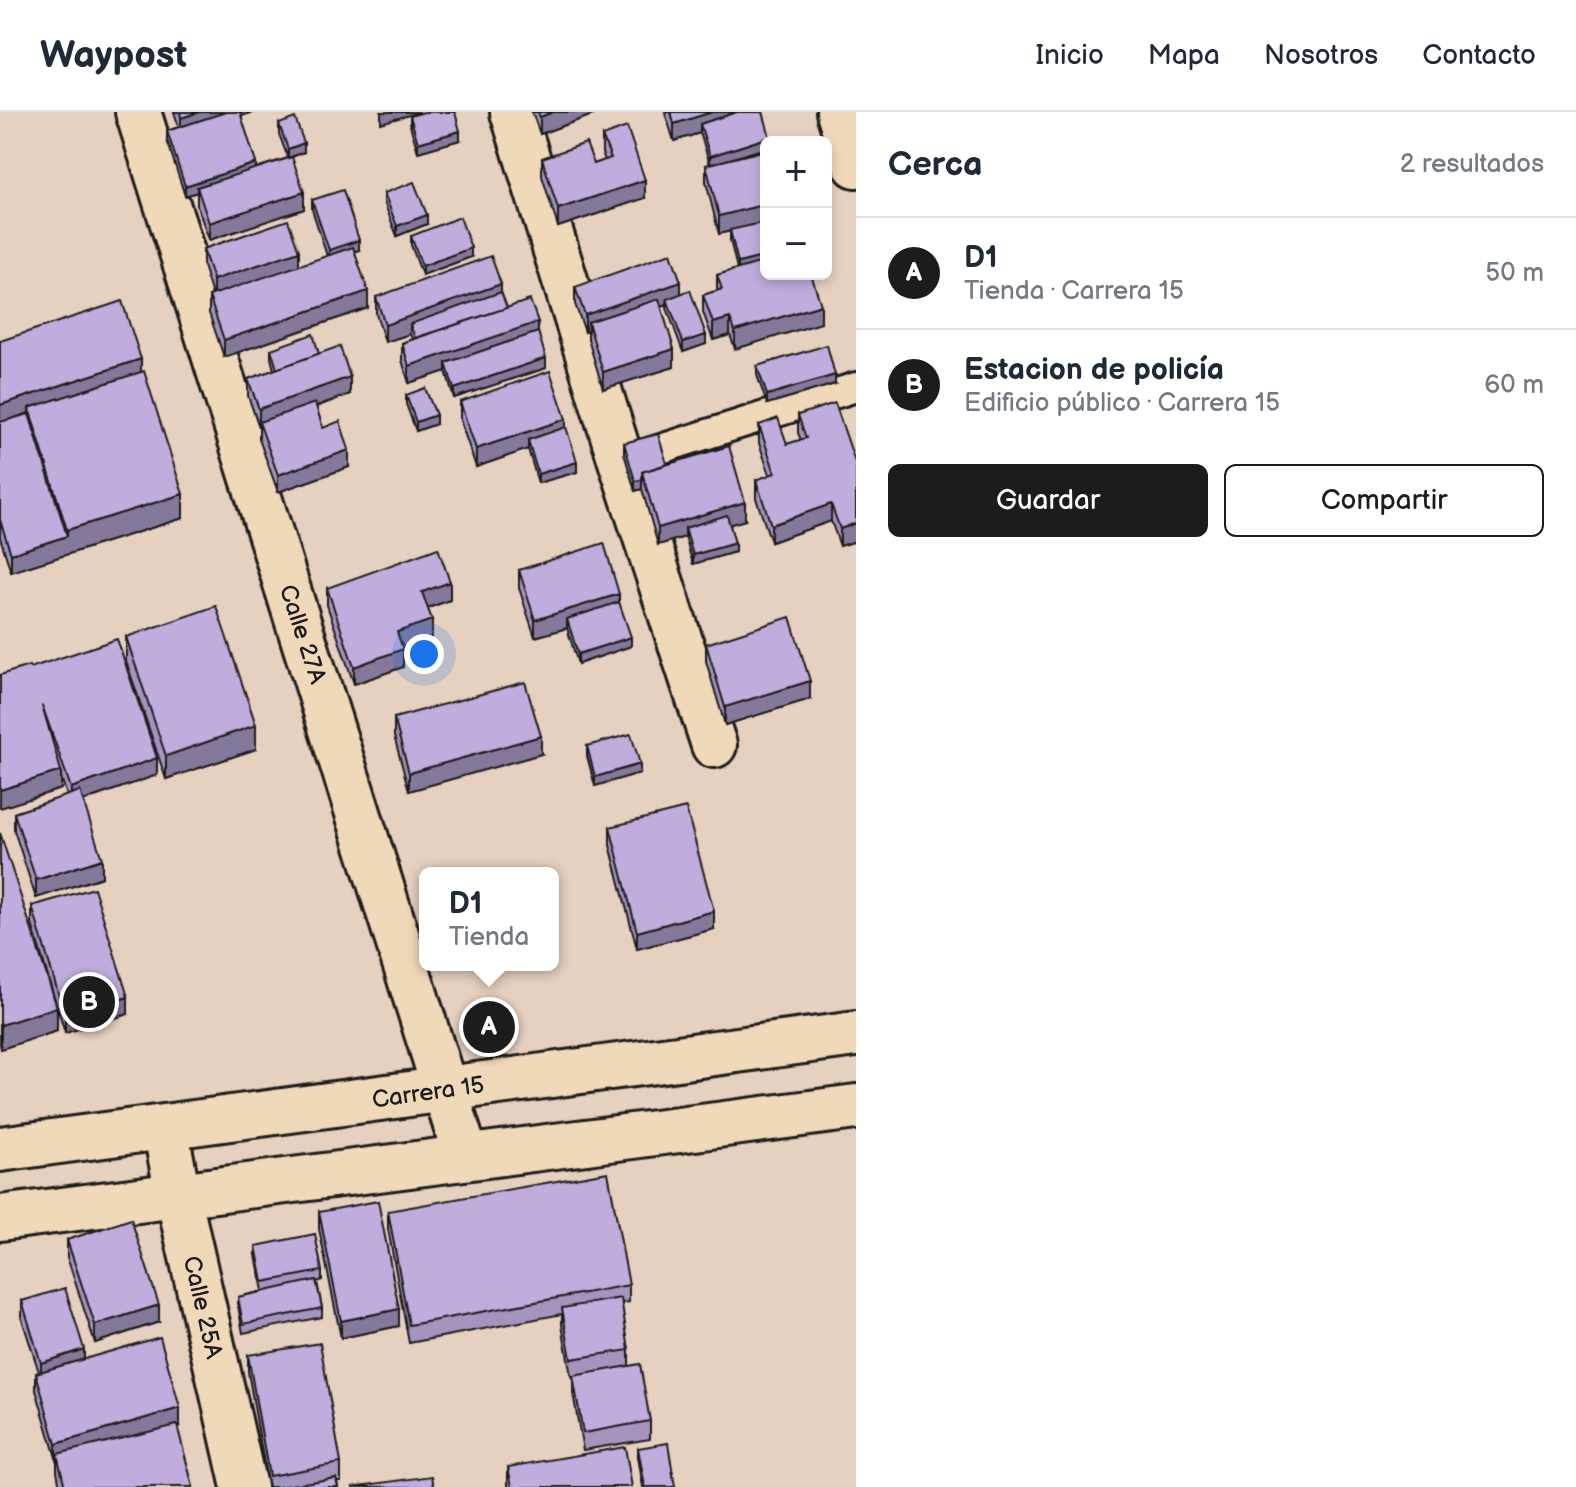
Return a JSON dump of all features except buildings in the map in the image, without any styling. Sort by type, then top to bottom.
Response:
[{"type":"street","name":"Calle 27A","points":[[138,112],[466,1157]]},
{"type":"street","points":[[513,112],[621,461],[714,745]]},
{"type":"street","points":[[839,112],[856,165]]},
{"type":"street","name":"Carrera 15","points":[[0,1149],[856,1034]]},
{"type":"street","points":[[0,1218],[856,1107]]},
{"type":"street","name":"Calle 25A","points":[[165,1127],[244,1487]]},
{"type":"lane","points":[[621,461],[856,387]]},
{"type":"place","name":"Estacion de policía","points":[[89,1002]]},
{"type":"place","name":"D1","points":[[489,1027]]}]
